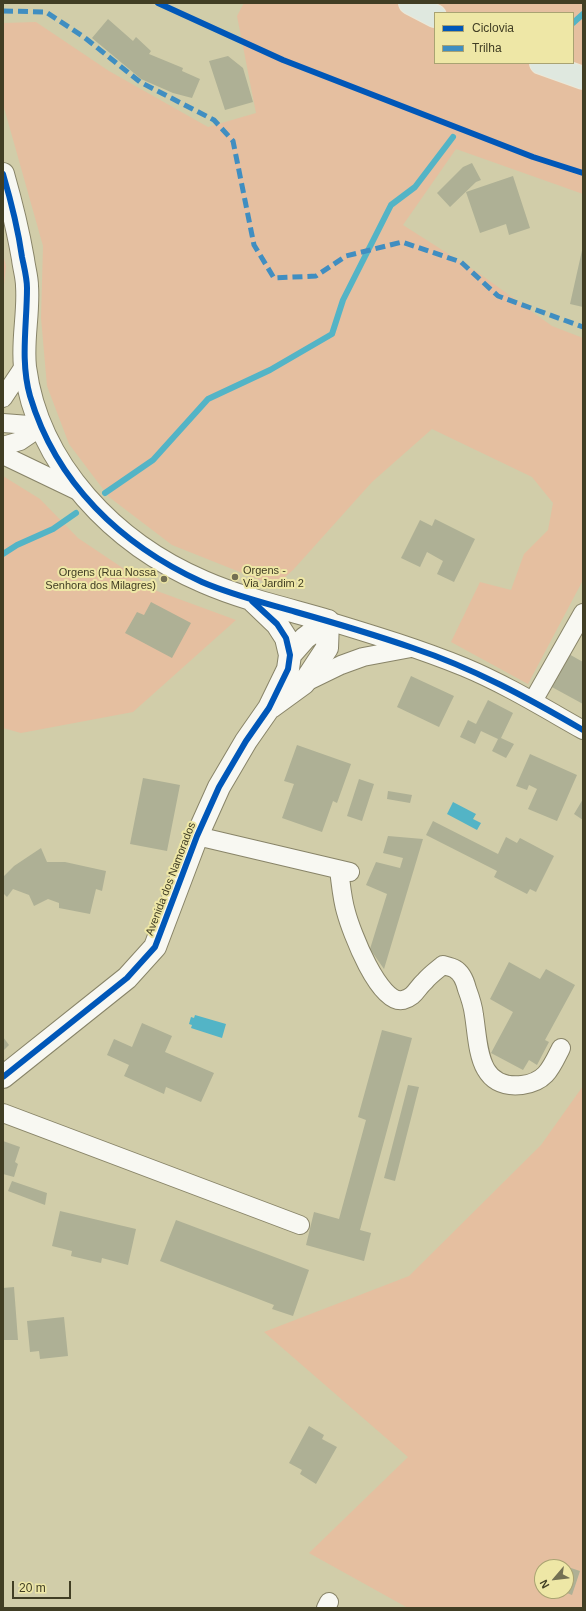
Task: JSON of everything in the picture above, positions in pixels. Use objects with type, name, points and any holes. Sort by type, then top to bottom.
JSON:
[{"type":"main road","points":[[410,3],[434,15]]},
{"type":"main road","points":[[545,64],[583,78]]},
{"type":"street","points":[[3,174],[18,234],[27,286],[25,366],[30,395],[57,460],[80,492],[118,530],[158,558],[204,582],[250,599],[328,621],[414,648],[465,667],[533,701],[583,730]]},
{"type":"street","points":[[3,398],[25,366]]},
{"type":"street","points":[[3,423],[42,426]]},
{"type":"street","points":[[3,446],[20,441],[42,426]]},
{"type":"street","points":[[3,455],[80,492]]},
{"type":"street","points":[[250,599],[277,624],[286,638],[290,655],[288,669],[269,708]]},
{"type":"street","points":[[533,701],[583,613]]},
{"type":"street","points":[[290,655],[305,638],[328,621]]},
{"type":"street","points":[[304,683],[326,648],[328,621]]},
{"type":"street","points":[[269,708],[304,683],[341,665],[363,657],[414,648]]},
{"type":"street","name":"Avenida dos Namorados","points":[[3,1077],[127,978],[155,947],[197,836],[219,787],[246,741],[269,708]]},
{"type":"street","points":[[197,836],[346,871],[346,912],[365,960],[376,981],[387,996],[401,1000],[415,996],[423,982],[443,965],[454,968],[463,976],[469,994],[474,1014],[479,1053],[485,1070],[498,1081],[510,1086],[536,1082],[548,1073],[561,1048]]},
{"type":"street","points":[[3,1113],[300,1225]]},
{"type":"shaded area","points":[[244,3],[583,3],[583,194],[456,149],[403,225],[480,274],[552,326],[583,338],[583,580],[528,684],[451,642],[480,582],[511,590],[524,554],[548,530],[553,503],[532,477],[432,429],[372,482],[293,570],[275,586],[172,545],[109,497],[69,444],[47,386],[41,318],[43,246],[3,104],[3,23],[36,22],[109,71],[208,127],[256,113],[237,16]]},
{"type":"shaded area","points":[[3,254],[6,266],[3,295]]},
{"type":"shaded area","points":[[3,476],[40,499],[78,538],[157,591],[236,620],[133,712],[21,733],[3,728]]},
{"type":"shaded area","points":[[583,1086],[583,1608],[408,1608],[309,1553],[408,1457],[264,1332],[409,1276],[541,1145]]},
{"type":"water","points":[[453,802],[476,814],[473,819],[481,823],[477,830],[447,814]]},
{"type":"water","points":[[195,1015],[226,1024],[222,1038],[191,1028],[192,1025],[189,1024],[191,1017],[194,1018]]},
{"type":"building","points":[[108,19],[133,41],[136,37],[151,51],[149,54],[183,68],[182,71],[200,79],[192,98],[173,93],[141,79],[92,38]]},
{"type":"building","points":[[228,56],[243,68],[253,102],[225,110],[209,61]]},
{"type":"building","points":[[472,163],[481,180],[476,182],[450,207],[437,193],[463,167]]},
{"type":"building","points":[[513,176],[530,228],[509,235],[506,224],[480,233],[466,192]]},
{"type":"building","points":[[583,246],[583,307],[570,304]]},
{"type":"building","points":[[435,519],[475,539],[454,582],[437,574],[443,561],[427,552],[420,567],[401,558],[420,520],[432,526]]},
{"type":"building","points":[[151,602],[191,623],[172,658],[125,633],[137,612],[144,615]]},
{"type":"building","points":[[567,653],[583,662],[583,704],[550,686]]},
{"type":"building","points":[[411,676],[454,696],[439,727],[397,707]]},
{"type":"building","points":[[488,700],[513,713],[501,738],[514,744],[506,758],[492,751],[498,739],[481,731],[475,744],[460,737],[468,720],[476,724]]},
{"type":"building","points":[[297,745],[351,764],[337,803],[333,801],[322,832],[282,818],[294,784],[284,781]]},
{"type":"building","points":[[530,754],[577,775],[557,821],[528,809],[537,789],[529,785],[527,790],[516,786]]},
{"type":"building","points":[[143,778],[180,785],[167,851],[130,844]]},
{"type":"building","points":[[359,779],[374,784],[362,821],[347,816]]},
{"type":"building","points":[[388,791],[412,795],[410,803],[387,799]]},
{"type":"building","points":[[583,799],[583,820],[574,814]]},
{"type":"building","points":[[433,821],[498,854],[506,837],[517,843],[520,838],[554,856],[536,892],[530,889],[527,894],[494,877],[497,871],[426,835]]},
{"type":"building","points":[[388,836],[423,839],[384,969],[370,949],[387,894],[366,885],[376,862],[400,868],[403,858],[383,853]]},
{"type":"building","points":[[41,848],[47,862],[65,862],[106,871],[102,891],[96,889],[90,914],[59,908],[59,903],[48,899],[34,906],[29,895],[13,889],[7,897],[3,893],[3,877],[14,866]]},
{"type":"building","points":[[509,962],[540,979],[546,969],[575,985],[545,1040],[549,1042],[537,1065],[529,1060],[523,1070],[491,1053],[513,1012],[490,999]]},
{"type":"building","points":[[142,1023],[172,1036],[165,1052],[214,1073],[201,1102],[166,1087],[164,1094],[124,1076],[129,1065],[107,1055],[114,1039],[132,1047]]},
{"type":"building","points":[[382,1030],[412,1038],[360,1230],[371,1233],[364,1261],[306,1245],[314,1212],[339,1219],[366,1120],[358,1117]]},
{"type":"building","points":[[3,1037],[9,1045],[3,1051]]},
{"type":"building","points":[[408,1085],[419,1087],[395,1181],[384,1178]]},
{"type":"building","points":[[3,1141],[20,1147],[15,1162],[18,1164],[14,1177],[3,1174]]},
{"type":"building","points":[[12,1181],[47,1193],[45,1205],[8,1191]]},
{"type":"building","points":[[60,1211],[136,1229],[128,1265],[102,1258],[101,1263],[71,1256],[72,1251],[52,1246]]},
{"type":"building","points":[[176,1220],[309,1270],[293,1316],[272,1309],[274,1305],[160,1261]]},
{"type":"building","points":[[14,1287],[18,1340],[3,1340],[3,1288]]},
{"type":"building","points":[[64,1317],[68,1356],[40,1359],[39,1351],[30,1352],[27,1321]]},
{"type":"building","points":[[309,1426],[324,1435],[322,1439],[337,1447],[316,1484],[300,1474],[302,1470],[289,1463]]},
{"type":"building","points":[[574,1569],[580,1571],[574,1589]]},
{"type":"waterway","points":[[574,22],[583,14]]},
{"type":"waterway","points":[[105,493],[153,460],[208,399],[270,370],[332,334],[343,300],[391,205],[415,187],[453,137]]},
{"type":"waterway","points":[[3,554],[17,545],[53,529],[76,513]]},
{"type":"marked path","points":[[3,11],[46,12],[84,37],[140,82],[214,120],[233,141],[254,245],[274,278],[316,276],[346,256],[402,242],[461,262],[498,296],[583,327]]},
{"type":"cycle path","points":[[158,3],[283,60],[533,157],[583,173]]},
{"type":"cycle path","points":[[3,174],[16,226],[27,288],[25,369],[30,396],[56,457],[74,483],[95,508],[119,530],[145,550],[172,567],[202,582],[237,595],[355,629],[435,656],[500,684],[583,730]]},
{"type":"cycle path","points":[[3,1077],[127,978],[155,947],[197,836],[219,787],[246,741],[269,708],[288,669],[290,655],[286,638],[277,624],[252,601]]},
{"type":"place","name":"Orgens - Via Jardim 2","points":[[235,577]]},
{"type":"place","name":"Orgens (Rua Nossa Senhora dos Milagres)","points":[[164,579]]}]
